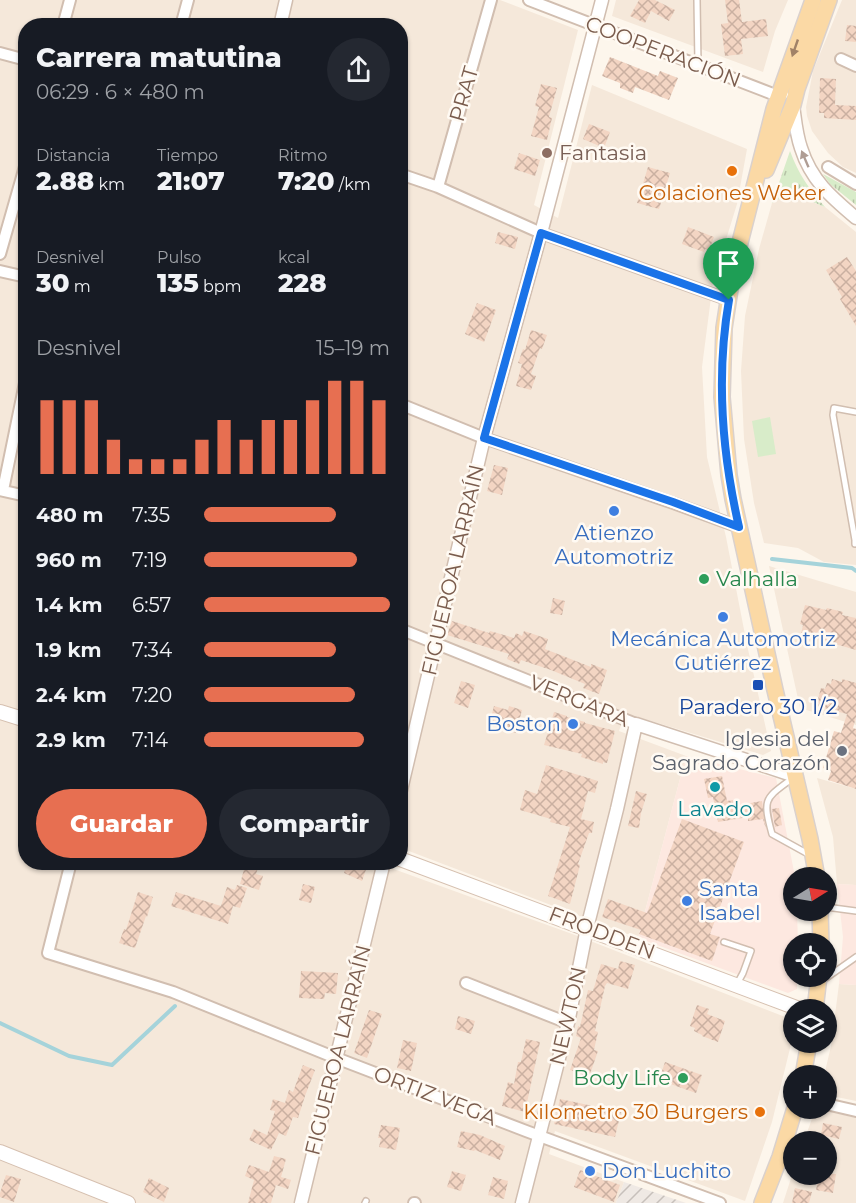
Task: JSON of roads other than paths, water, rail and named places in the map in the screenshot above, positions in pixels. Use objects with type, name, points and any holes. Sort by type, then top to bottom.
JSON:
[{"type":"main road","points":[[813,0],[778,96],[733,270],[724,328],[722,398],[729,475],[739,527],[815,867]]},
{"type":"main road","points":[[746,217],[793,105],[829,0]]},
{"type":"main road","points":[[0,712],[18,718]]},
{"type":"main road","name":"FRODDEN","points":[[408,861],[783,1002]]},
{"type":"main road","points":[[762,1203],[792,1119]]},
{"type":"main road","points":[[0,1152],[128,1203]]},
{"type":"street","points":[[65,18],[70,0]]},
{"type":"street","points":[[183,18],[188,0]]},
{"type":"street","points":[[281,18],[286,0]]},
{"type":"street","name":"PRAT","points":[[438,187],[491,0]]},
{"type":"street","name":"COOPERACIÓN","points":[[529,0],[778,96]]},
{"type":"street","name":"FIGUEROA LARRAÍN","points":[[408,761],[484,438],[602,0]]},
{"type":"street","points":[[0,53],[18,58]]},
{"type":"street","points":[[841,59],[856,66]]},
{"type":"street","points":[[778,96],[797,89]]},
{"type":"street","points":[[793,105],[799,141],[807,165],[820,185],[856,218]]},
{"type":"street","points":[[828,167],[856,184]]},
{"type":"street","points":[[408,177],[438,187],[541,233],[729,300]]},
{"type":"street","points":[[0,254],[18,191]]},
{"type":"street","points":[[0,271],[18,275]]},
{"type":"street","points":[[408,407],[484,438],[673,502],[739,527]]},
{"type":"street","points":[[18,415],[2,490],[18,494]]},
{"type":"street","name":"VERGARA","points":[[408,632],[636,724],[795,776]]},
{"type":"street","name":"NEWTON","points":[[522,1203],[568,1023],[587,928],[636,724]]},
{"type":"street","name":"ORTIZ VEGA","points":[[68,870],[48,953],[173,992],[538,1136],[720,1203]]},
{"type":"street","name":"FIGUEROA LARRAÍN","points":[[301,1203],[382,870]]},
{"type":"street","points":[[466,983],[568,1023]]},
{"type":"street","points":[[837,1107],[856,1111]]},
{"type":"lane","points":[[697,0],[698,64]]},
{"type":"lane","points":[[855,543],[833,415],[834,408],[856,412]]},
{"type":"lane","points":[[795,776],[769,796],[767,815],[772,834],[813,857]]},
{"type":"lane","points":[[837,908],[856,911]]},
{"type":"lane","points":[[724,942],[751,951],[737,984]]},
{"type":"lane","points":[[837,969],[856,957]]},
{"type":"waterway","points":[[772,559],[852,568],[856,571]]},
{"type":"waterway","points":[[0,1023],[69,1056],[112,1065],[175,1006]]},
{"type":"place","name":"Fantasia","points":[[547,153]]},
{"type":"place","name":"Colaciones Weker","points":[[732,171]]},
{"type":"place","name":"Atienzo Automotriz","points":[[614,511]]},
{"type":"place","name":"Valhalla","points":[[704,579]]},
{"type":"place","name":"Mecánica Automotriz Gutiérrez","points":[[723,617]]},
{"type":"place","name":"Paradero 30 1/2","points":[[758,685]]},
{"type":"place","name":"Boston","points":[[573,724]]},
{"type":"place","name":"Iglesia del Sagrado Corazón","points":[[842,751]]},
{"type":"place","name":"Lavado","points":[[715,787]]},
{"type":"place","name":"Santa Isabel","points":[[687,901]]},
{"type":"place","name":"Body Life","points":[[683,1078]]},
{"type":"place","name":"Kilometro 30 Burgers","points":[[760,1112]]},
{"type":"place","name":"Don Luchito","points":[[590,1171]]}]
